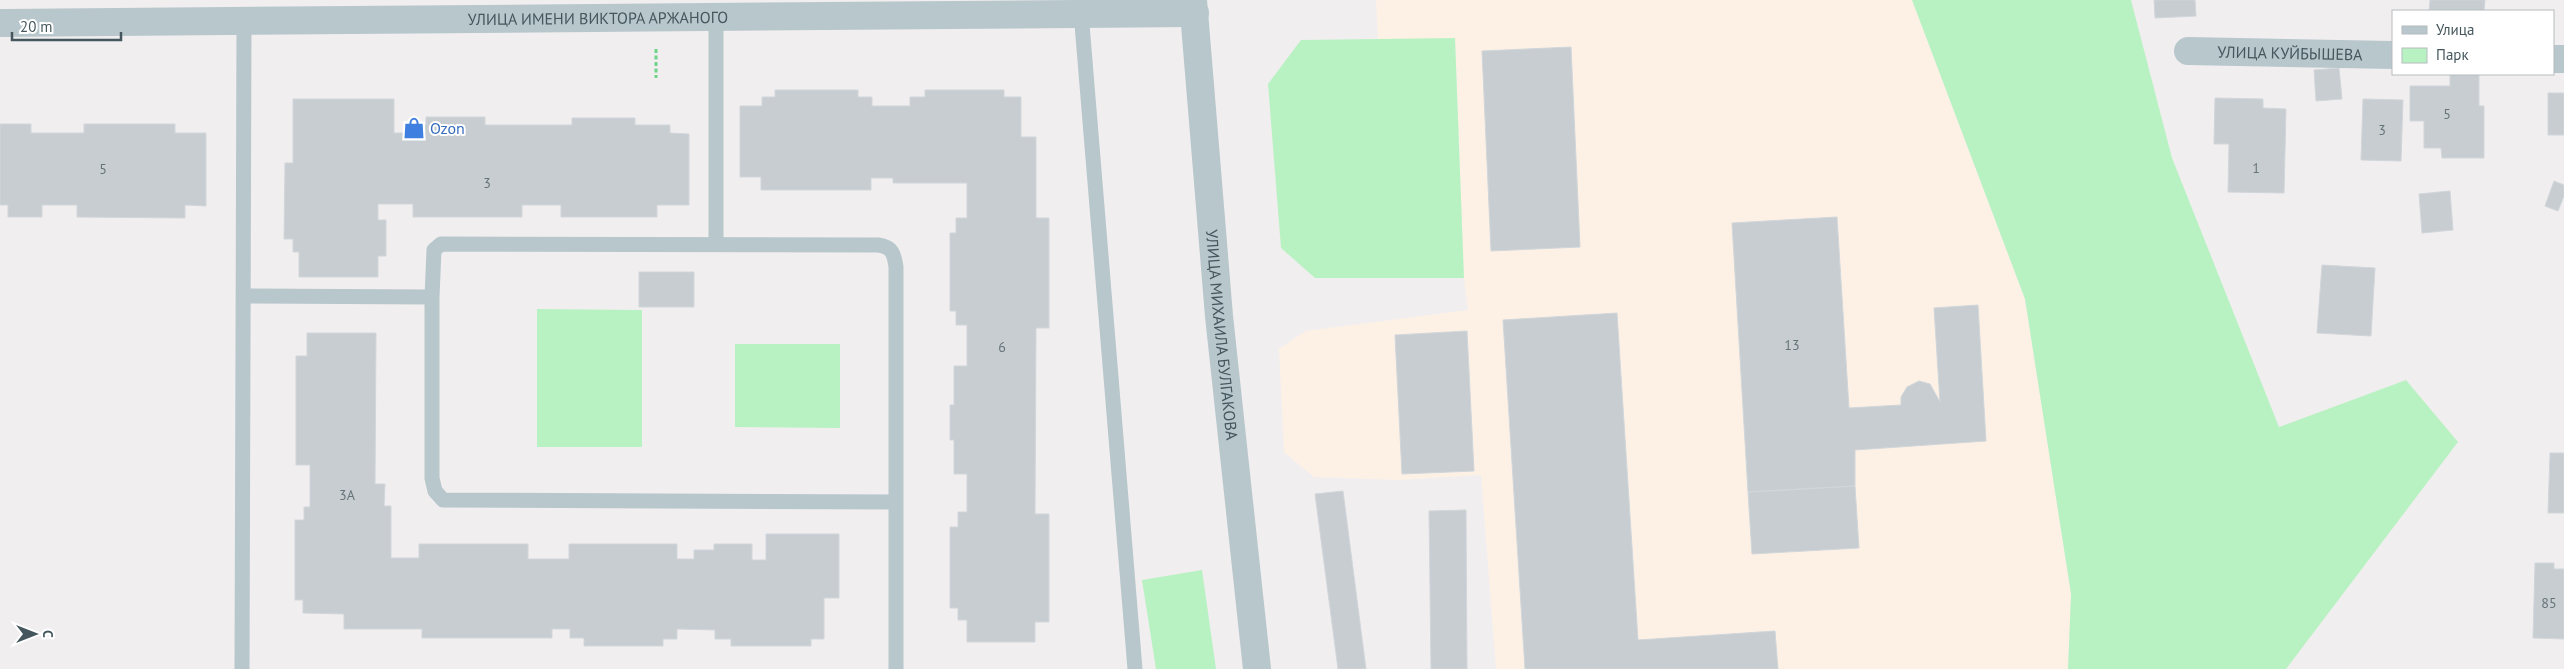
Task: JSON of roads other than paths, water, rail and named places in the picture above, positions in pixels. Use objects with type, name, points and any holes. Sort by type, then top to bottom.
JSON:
[{"type":"street","name":"УЛИЦА ИМЕНИ ВИКТОРА АРЖАНОГО","points":[[0,23],[716,17],[1081,7],[1194,7]]},
{"type":"street","name":"УЛИЦА МИХАИЛА БУЛГАКОВА","points":[[1194,7],[1223,364],[1257,669]]},
{"type":"street","name":"УЛИЦА КУЙБЫШЕВА","points":[[2188,50],[2392,55]]},
{"type":"lane","points":[[1081,7],[1135,669]]},
{"type":"lane","points":[[716,17],[716,244]]},
{"type":"lane","points":[[242,669],[244,20]]},
{"type":"lane","points":[[896,502],[443,500],[435,491],[432,478],[432,297],[434,250],[441,244],[878,245],[888,247],[894,254],[896,267],[896,502],[896,669]]},
{"type":"lane","points":[[243,296],[432,297]]},
{"type":"place","name":"Ozon","points":[[414,128]]}]
